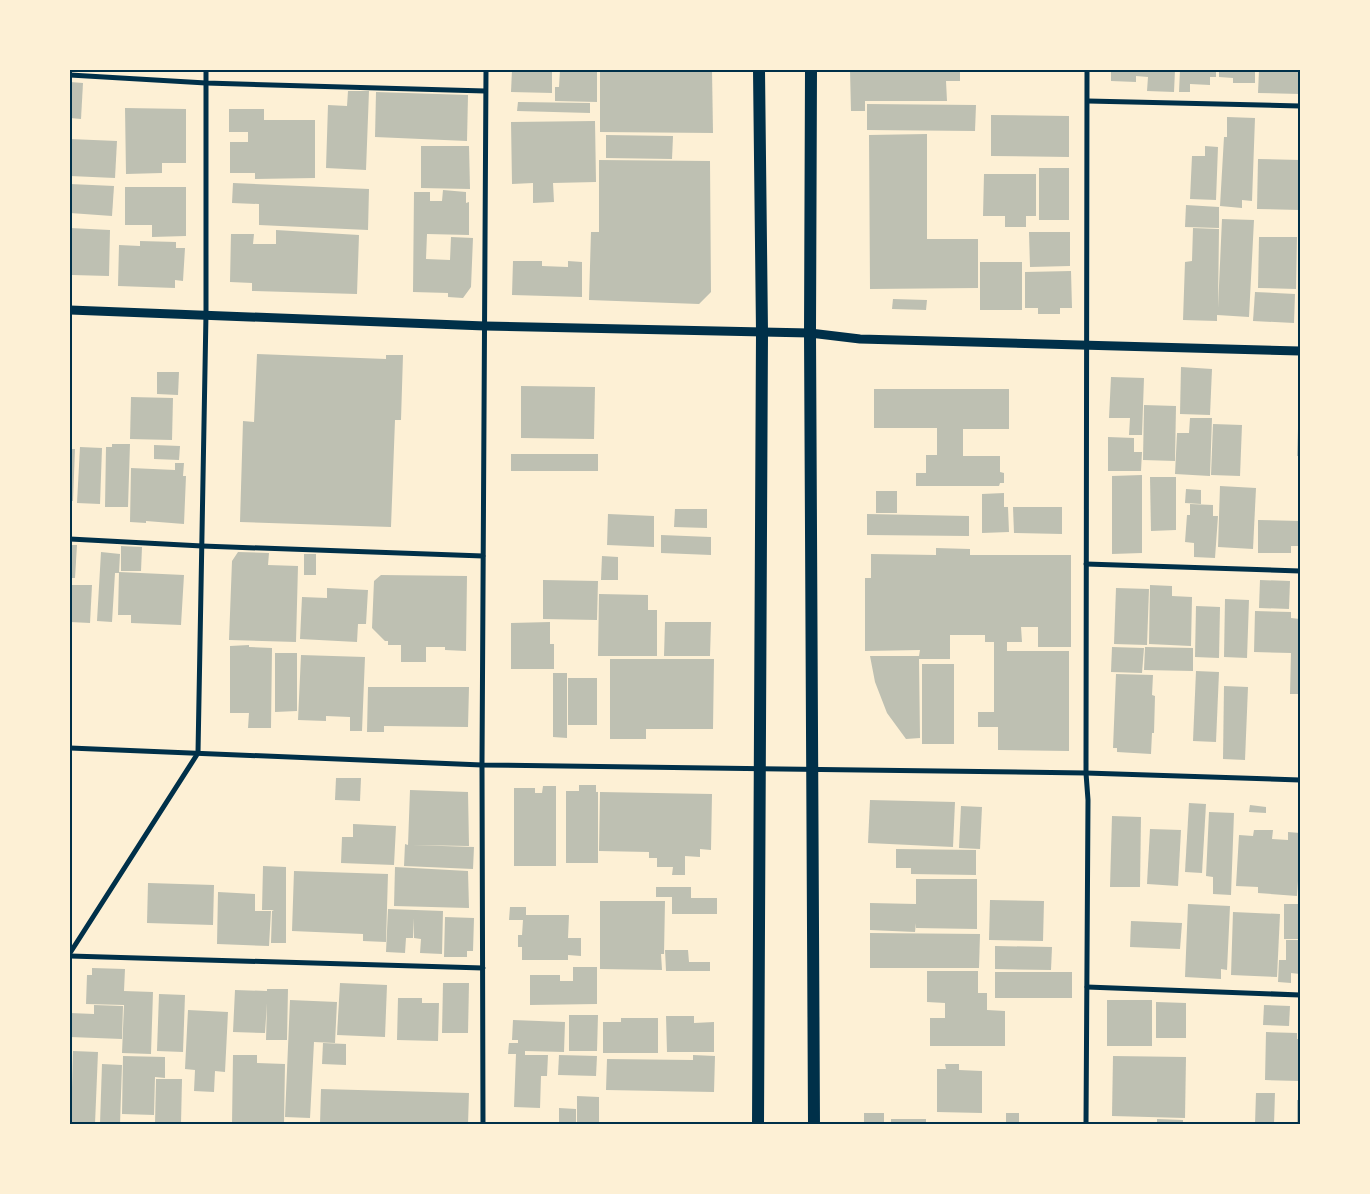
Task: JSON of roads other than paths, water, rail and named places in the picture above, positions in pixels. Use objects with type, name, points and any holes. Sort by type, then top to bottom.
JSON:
[{"type":"main road","points":[[758,1124],[762,332],[759,70]]},
{"type":"main road","points":[[811,70],[810,333],[814,1124]]},
{"type":"street","points":[[70,955],[198,753],[206,314],[206,70]]},
{"type":"street","points":[[484,1124],[482,765],[486,70]]},
{"type":"street","points":[[1086,1124],[1088,800],[1086,773],[1087,70]]},
{"type":"street","points":[[70,75],[206,83],[485,91]]},
{"type":"street","points":[[1088,101],[1300,106]]},
{"type":"street","points":[[70,310],[485,326],[810,333],[860,339],[1300,351]]},
{"type":"street","points":[[70,539],[202,546],[483,556]]},
{"type":"street","points":[[1086,564],[1300,571]]},
{"type":"street","points":[[70,748],[482,765],[1086,773],[1300,780]]},
{"type":"street","points":[[70,955],[483,968]]},
{"type":"street","points":[[1087,987],[1300,995]]}]
